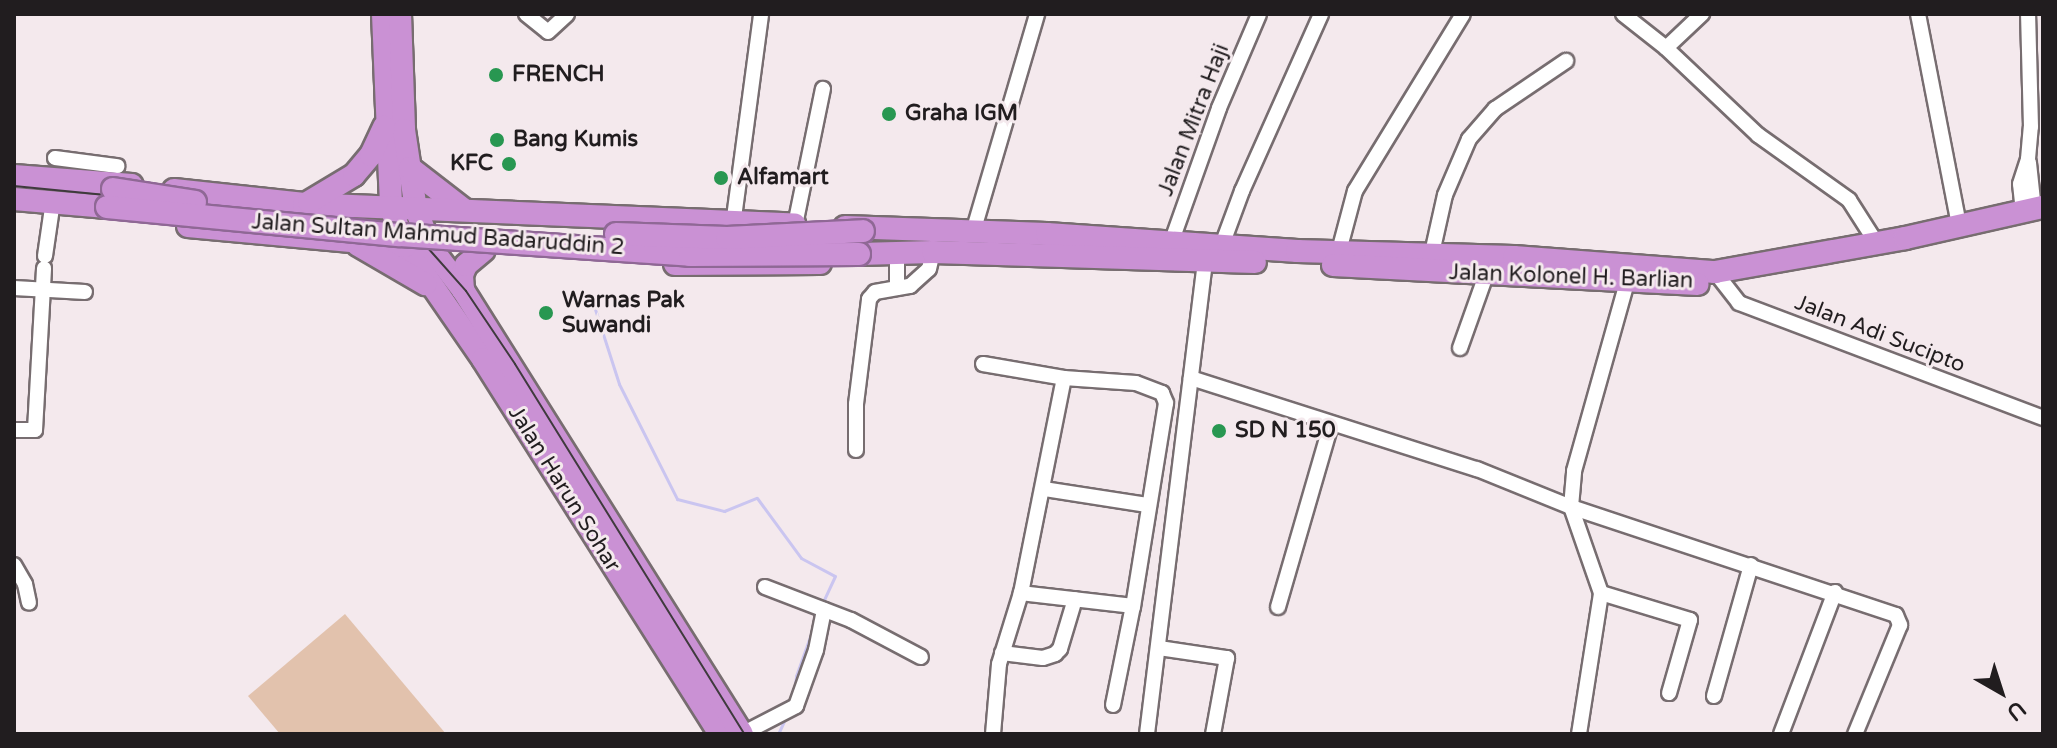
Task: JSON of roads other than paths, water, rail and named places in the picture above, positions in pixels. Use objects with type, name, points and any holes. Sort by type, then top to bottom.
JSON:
[{"type":"highway","name":"Jalan Harun Sohar","points":[[383,14],[385,124],[391,208],[437,291],[695,677],[742,734]]},
{"type":"highway","points":[[400,14],[404,130],[416,209],[431,248]]},
{"type":"highway","points":[[304,204],[354,175],[376,146],[385,124]]},
{"type":"highway","points":[[410,168],[466,211]]},
{"type":"highway","points":[[14,176],[102,189],[136,185],[304,204],[865,230]]},
{"type":"highway","points":[[102,189],[114,216],[132,220],[353,242],[409,240],[431,248],[724,267],[838,262],[861,255]]},
{"type":"highway","name":"Jalan Sultan Mahmud Badaruddin 2","points":[[102,189],[400,235],[690,255],[861,255]]},
{"type":"highway","name":"Jalan Sultan Mahmud Badaruddin 2","points":[[14,199],[53,201],[102,189],[185,201],[461,226],[712,238],[865,230]]},
{"type":"highway","points":[[353,242],[365,228],[357,206]]},
{"type":"highway","points":[[409,240],[416,209]]},
{"type":"highway","name":"Jalan Kolonel H. Barlian","points":[[865,230],[1432,253],[1580,270],[1630,272],[1687,286],[1701,283],[1715,272],[1877,244],[2033,210]]},
{"type":"highway","points":[[492,251],[493,234],[500,214]]},
{"type":"highway","points":[[353,242],[437,291]]},
{"type":"highway","name":"Jalan Harun Sohar","points":[[431,248],[463,290],[695,677],[720,734]]},
{"type":"highway","points":[[463,290],[462,275],[466,265],[492,251]]},
{"type":"highway","name":"Jalan Kolonel H. Barlian","points":[[861,255],[933,252],[1205,260],[1486,275],[1580,270]]},
{"type":"street","points":[[526,14],[548,32],[567,14]]},
{"type":"street","points":[[973,232],[1037,14]]},
{"type":"street","name":"Jalan Mitra Haji","points":[[1171,243],[1219,108],[1259,14]]},
{"type":"street","points":[[1222,245],[1242,191],[1321,14]]},
{"type":"street","points":[[1339,251],[1355,191],[1463,14]]},
{"type":"street","points":[[1623,14],[1666,48],[1758,135],[1849,200],[1877,244]]},
{"type":"street","points":[[1666,48],[1702,14]]},
{"type":"street","points":[[1918,14],[1959,225]]},
{"type":"street","points":[[2028,14],[2031,127],[2028,159],[2020,184],[2033,210]]},
{"type":"street","points":[[733,225],[759,15]]},
{"type":"street","points":[[1432,253],[1445,195],[1469,139],[1495,109],[1566,61]]},
{"type":"street","points":[[795,225],[823,89]]},
{"type":"street","points":[[55,158],[102,189],[117,166]]},
{"type":"street","points":[[14,430],[35,430],[45,262],[53,201]]},
{"type":"street","points":[[856,450],[856,404],[869,299],[875,292],[908,287],[925,273],[933,252]]},
{"type":"street","points":[[897,254],[897,288]]},
{"type":"street","points":[[1147,734],[1205,260]]},
{"type":"street","points":[[1579,734],[1601,593],[1571,507],[1574,471],[1630,272]]},
{"type":"street","name":"Jalan Adi Sucipto","points":[[1715,272],[1739,303],[2043,418]]},
{"type":"street","points":[[1460,348],[1486,275]]},
{"type":"street","points":[[14,288],[85,292]]},
{"type":"street","points":[[983,364],[1064,378],[1136,383],[1162,393],[1166,403],[1133,606],[1113,705]]},
{"type":"street","points":[[993,734],[1002,653],[1021,593],[1064,378]]},
{"type":"street","points":[[1191,378],[1477,469],[1571,507],[1835,592],[1896,615],[1900,620],[1855,734]]},
{"type":"street","points":[[1278,607],[1331,425]]},
{"type":"street","points":[[1044,489],[1147,505]]},
{"type":"street","points":[[14,565],[25,584],[29,603]]},
{"type":"street","points":[[1714,696],[1751,565]]},
{"type":"street","points":[[765,587],[822,609],[921,657]]},
{"type":"street","points":[[1781,734],[1835,592]]},
{"type":"street","points":[[1021,593],[1133,606]]},
{"type":"street","points":[[1601,593],[1690,620],[1669,693]]},
{"type":"street","points":[[1002,653],[1043,658],[1055,654],[1060,649],[1075,599]]},
{"type":"street","points":[[742,734],[791,710],[816,650],[822,609]]},
{"type":"street","points":[[1159,648],[1227,658],[1213,734]]},
{"type":"waterway","points":[[594,306],[619,384],[677,499],[724,511],[757,498],[801,558],[835,576],[823,602]]},
{"type":"waterway","points":[[794,693],[796,676],[813,628]]},
{"type":"waterway","points":[[778,734],[785,719]]},
{"type":"tram line","points":[[14,186],[360,220],[396,230],[427,247],[466,291],[515,364],[744,734]]},
{"type":"place","name":"FRENCH","points":[[496,75]]},
{"type":"place","name":"Graha IGM","points":[[889,114]]},
{"type":"place","name":"Bang Kumis","points":[[497,140]]},
{"type":"place","name":"KFC","points":[[509,164]]},
{"type":"place","name":"Alfamart","points":[[721,178]]},
{"type":"place","name":"Warnas Pak Suwandi","points":[[546,313]]},
{"type":"place","name":"SD N 150","points":[[1219,431]]}]
